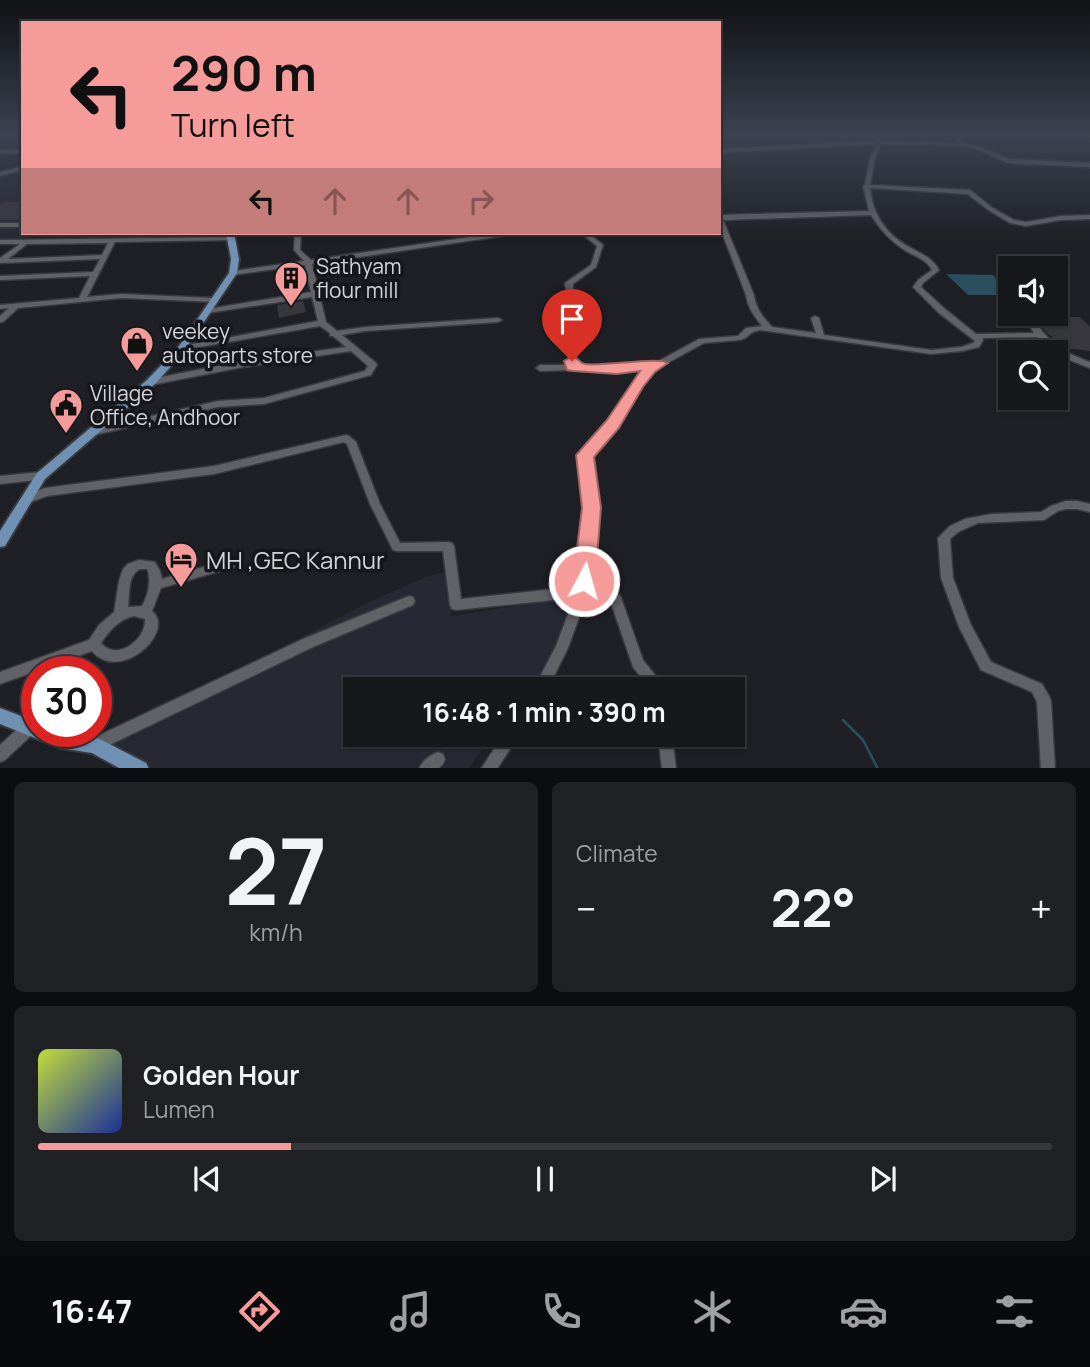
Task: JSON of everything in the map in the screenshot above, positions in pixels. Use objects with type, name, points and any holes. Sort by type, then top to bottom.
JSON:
[{"type":"main road","points":[[0,542],[41,476],[151,382],[182,348],[233,273],[235,259],[231,236]]},
{"type":"main road","points":[[0,716],[21,724]]},
{"type":"main road","points":[[98,747],[140,768]]},
{"type":"street","points":[[547,677],[559,657],[583,592],[592,508],[584,455],[613,424],[636,385],[650,369],[702,341],[740,338],[750,330],[769,329],[931,352],[976,345],[979,340],[976,336],[942,312],[917,287],[921,280],[933,275],[936,270],[933,265],[904,247],[880,223],[866,186],[869,170]]},
{"type":"street","points":[[866,186],[970,192],[1012,222],[1026,224],[1061,218],[1090,218]]},
{"type":"street","points":[[721,218],[874,213]]},
{"type":"street","points":[[721,221],[750,295],[751,306],[756,316],[769,329]]},
{"type":"street","points":[[0,225],[21,225]]},
{"type":"street","points":[[94,432],[218,404],[264,401],[287,393],[363,376],[372,371],[373,365],[332,334],[322,323],[308,261],[298,250],[299,235]]},
{"type":"street","points":[[233,273],[498,235]]},
{"type":"street","points":[[573,366],[572,320],[576,300],[569,290],[569,283],[594,266],[600,245],[587,235]]},
{"type":"street","points":[[0,243],[231,236]]},
{"type":"street","points":[[82,299],[113,240]]},
{"type":"street","points":[[0,261],[24,244]]},
{"type":"street","points":[[0,261],[102,257]]},
{"type":"street","points":[[0,278],[94,274]]},
{"type":"street","points":[[208,311],[315,294]]},
{"type":"street","points":[[0,307],[147,296],[214,300]]},
{"type":"street","points":[[0,320],[15,307]]},
{"type":"street","points":[[815,318],[821,337]]},
{"type":"street","points":[[332,334],[365,329],[498,320]]},
{"type":"street","points":[[182,348],[322,323]]},
{"type":"street","points":[[1034,326],[1039,335],[1062,354],[1090,365]]},
{"type":"street","points":[[976,336],[1039,335]]},
{"type":"street","points":[[151,382],[238,365],[352,348]]},
{"type":"street","points":[[540,368],[573,366],[617,370],[660,363]]},
{"type":"street","points":[[28,499],[45,492],[214,470],[346,438],[351,442],[397,547],[448,546],[456,605],[583,592],[616,599],[638,663],[649,677]]},
{"type":"street","points":[[0,480],[41,476]]},
{"type":"street","points":[[1048,768],[1044,701],[1037,688],[986,666],[965,627],[947,578],[944,538],[951,530],[981,518],[1044,516],[1054,507],[1061,505],[1090,508]]},
{"type":"street","points":[[156,585],[230,564]]},
{"type":"street","points":[[119,615],[123,608],[122,589],[128,571],[137,565],[151,565],[156,573],[156,585],[145,612]]},
{"type":"street","points":[[112,736],[308,642],[409,601]]},
{"type":"street","points":[[0,678],[94,644],[103,628],[119,615],[145,612],[151,616],[153,629],[141,645],[131,652],[122,655],[104,654],[97,650],[94,644]]},
{"type":"street","points":[[0,755],[21,740]]},
{"type":"street","points":[[488,768],[503,747]]},
{"type":"street","points":[[666,747],[669,768]]},
{"type":"shaded area","points":[[21,170],[21,235],[38,235],[22,242],[0,241],[0,175]]},
{"type":"shaded area","points":[[446,571],[451,616],[573,597],[567,628],[551,661],[540,677],[343,677],[343,747],[485,747],[469,768],[150,768],[116,750],[112,742],[112,730],[153,707],[238,670],[369,602]]},
{"type":"water","points":[[946,274],[993,275],[998,281],[998,295],[968,295]]},
{"type":"building","points":[[4,202],[21,202],[21,220],[0,220],[0,205]]},
{"type":"building","name":"Sathyam flour mill","points":[[303,301],[306,312],[279,318],[277,305]]},
{"type":"building","points":[[1068,317],[1080,317],[1090,327],[1090,351],[1068,348],[1068,340],[1056,340],[1042,326],[1068,326]]},
{"type":"waterway","points":[[843,720],[863,740],[877,768]]},
{"type":"place","name":"Sathyam flour mill","points":[[291,308]]},
{"type":"place","name":"veekey autoparts store","points":[[137,373]]},
{"type":"place","name":"Village Office, Andhoor","points":[[66,435]]},
{"type":"place","name":"MH ,GEC Kannur","points":[[181,589]]},
{"type":"route","points":[[572,361],[573,366],[584,369],[617,370],[660,363],[650,369],[636,385],[613,424],[584,455],[592,508],[584,581]]}]
